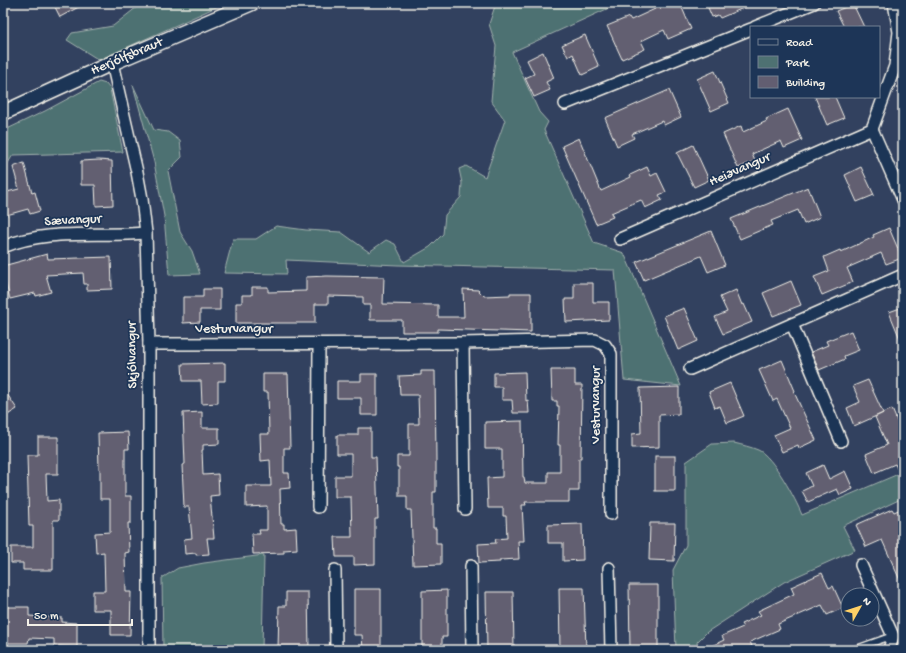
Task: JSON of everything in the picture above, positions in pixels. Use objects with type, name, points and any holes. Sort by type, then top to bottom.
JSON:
[{"type":"street","name":"Herjólfsbraut","points":[[3,113],[112,63],[252,3]]},
{"type":"street","points":[[757,26],[814,3]]},
{"type":"street","points":[[894,3],[899,32],[895,66],[872,129],[903,200]]},
{"type":"street","points":[[565,104],[750,28]]},
{"type":"street","name":"Skjólvangur","points":[[112,63],[137,172],[146,233],[149,344],[150,650]]},
{"type":"street","name":"Heiðvangur","points":[[620,239],[872,129]]},
{"type":"street","name":"Sævangur","points":[[3,247],[13,243],[68,234],[126,235],[146,233]]},
{"type":"street","points":[[690,369],[903,275]]},
{"type":"street","points":[[792,324],[841,441]]},
{"type":"street","name":"Vesturvangur","points":[[149,344],[463,343],[594,340],[605,346],[611,354],[611,514]]},
{"type":"street","points":[[463,343],[465,509]]},
{"type":"street","points":[[318,507],[319,344]]},
{"type":"street","points":[[861,565],[893,636],[889,650]]},
{"type":"street","points":[[471,566],[472,650]]},
{"type":"street","points":[[609,568],[611,650]]},
{"type":"street","points":[[335,570],[336,650]]},
{"type":"lane","points":[[842,650],[855,649],[893,636]]},
{"type":"green space","points":[[142,3],[146,3],[151,8],[159,3],[225,3],[99,60],[67,40],[72,33],[113,26]]},
{"type":"green space","points":[[496,3],[620,3],[512,52],[539,112],[548,122],[544,130],[594,243],[624,253],[681,386],[624,380],[615,270],[398,265],[286,260],[287,274],[224,273],[233,239],[256,239],[276,226],[306,230],[341,232],[369,252],[386,240],[395,244],[404,262],[430,247],[443,234],[445,215],[461,197],[462,183],[459,169],[466,166],[485,177],[505,120],[491,101],[496,46],[489,24]]},
{"type":"green space","points":[[99,82],[106,84],[110,89],[123,152],[13,155],[3,171],[3,131],[45,111]]},
{"type":"green space","points":[[133,85],[154,130],[168,132],[180,141],[182,157],[168,171],[180,232],[192,251],[200,274],[169,275],[164,216],[154,162]]},
{"type":"green space","points":[[734,443],[758,450],[764,454],[777,469],[795,499],[802,515],[903,472],[903,498],[843,526],[855,550],[784,582],[707,632],[697,642],[698,650],[676,650],[673,570],[686,545],[686,462],[712,444]]},
{"type":"green space","points":[[264,555],[262,650],[163,650],[162,578],[178,568]]},
{"type":"building","points":[[53,3],[86,3],[60,17]]},
{"type":"building","points":[[653,3],[680,3],[691,29],[668,39],[664,30],[641,41],[645,49],[622,59],[607,26],[629,17],[631,20],[655,9]]},
{"type":"building","points":[[706,3],[755,3],[720,18],[718,15],[712,17]]},
{"type":"building","points":[[853,4],[864,26],[844,26],[836,11]]},
{"type":"building","points":[[585,35],[599,67],[582,75],[573,54],[568,57],[562,45]]},
{"type":"building","points":[[543,52],[554,78],[546,82],[550,90],[534,97],[525,78],[534,74],[527,60]]},
{"type":"building","points":[[715,71],[729,103],[711,111],[697,79]]},
{"type":"building","points":[[669,90],[681,117],[664,125],[662,121],[632,134],[634,138],[617,146],[605,118]]},
{"type":"building","points":[[815,98],[835,98],[844,118],[827,125]]},
{"type":"building","points":[[788,109],[802,140],[784,148],[781,141],[752,154],[755,161],[738,168],[723,134],[741,126],[743,132]]},
{"type":"building","points":[[579,138],[601,191],[631,177],[630,175],[647,167],[651,176],[657,173],[666,192],[659,195],[662,200],[645,208],[641,200],[611,213],[613,217],[596,224],[562,146]]},
{"type":"building","points":[[693,145],[709,180],[694,187],[677,153]]},
{"type":"building","points":[[81,161],[112,161],[113,205],[96,206],[95,185],[81,185]]},
{"type":"building","points":[[24,163],[32,193],[35,192],[40,211],[30,214],[28,209],[3,216],[3,193],[19,189],[13,167]]},
{"type":"building","points":[[861,167],[874,195],[857,202],[845,175]]},
{"type":"building","points":[[808,187],[820,217],[804,224],[798,210],[771,221],[773,225],[740,239],[731,219]]},
{"type":"building","points":[[889,228],[902,258],[886,264],[881,253],[847,268],[853,282],[822,295],[814,277],[829,271],[824,257],[840,250],[841,252],[874,237],[873,235]]},
{"type":"building","points":[[711,231],[725,265],[708,272],[701,256],[644,280],[636,262]]},
{"type":"building","points":[[47,254],[48,259],[111,257],[112,289],[87,290],[87,284],[84,284],[83,273],[46,275],[51,292],[36,296],[35,293],[10,299],[3,273],[3,266]]},
{"type":"building","points":[[306,277],[384,277],[383,304],[438,305],[438,317],[464,317],[463,289],[478,290],[484,296],[510,295],[510,293],[531,293],[531,332],[438,329],[438,332],[402,332],[402,320],[370,320],[370,305],[363,305],[363,297],[328,296],[328,304],[315,304],[315,323],[236,323],[236,303],[242,303],[242,295],[252,295],[252,287],[268,287],[268,292],[306,291]]},
{"type":"building","points":[[791,281],[801,305],[773,316],[763,293]]},
{"type":"building","points":[[574,283],[593,283],[593,302],[609,302],[609,320],[566,322],[565,299],[574,299]]},
{"type":"building","points":[[203,289],[220,289],[220,310],[200,310],[200,322],[183,323],[183,297],[203,297]]},
{"type":"building","points":[[736,290],[742,305],[744,304],[752,322],[723,334],[715,317],[727,312],[720,297]]},
{"type":"building","points":[[903,307],[903,346],[889,312]]},
{"type":"building","points":[[684,308],[698,341],[678,350],[664,316]]},
{"type":"building","points":[[851,331],[859,350],[844,356],[845,359],[819,370],[811,352],[828,345],[826,341]]},
{"type":"building","points":[[782,360],[795,391],[794,392],[816,440],[799,448],[798,445],[782,452],[774,435],[790,428],[777,399],[773,401],[759,370]]},
{"type":"building","points":[[225,363],[225,381],[218,381],[218,403],[202,404],[201,381],[183,381],[182,364]]},
{"type":"building","points":[[551,370],[575,370],[575,385],[582,385],[579,491],[569,491],[569,502],[525,502],[526,505],[522,505],[524,541],[518,541],[519,559],[479,563],[478,544],[496,543],[495,539],[507,538],[506,516],[503,516],[503,508],[488,508],[487,478],[502,477],[502,449],[485,449],[485,422],[522,421],[523,477],[525,483],[548,483],[548,472],[560,472],[560,445],[558,445],[559,406],[557,406],[557,401],[552,401]]},
{"type":"building","points":[[421,371],[435,371],[436,492],[433,492],[433,528],[436,528],[436,543],[441,543],[441,564],[413,565],[411,510],[407,510],[407,496],[399,496],[399,467],[397,467],[397,456],[409,456],[409,424],[419,424],[418,395],[400,395],[399,376],[421,375]]},
{"type":"building","points":[[525,372],[526,401],[528,400],[529,413],[513,413],[512,400],[502,400],[502,387],[494,387],[494,373]]},
{"type":"building","points":[[263,374],[288,374],[290,448],[284,448],[284,473],[289,473],[290,488],[280,489],[281,524],[284,524],[284,529],[296,528],[297,549],[284,550],[284,553],[253,554],[252,534],[260,534],[259,530],[267,530],[267,506],[246,507],[246,486],[271,486],[270,460],[261,461],[260,434],[269,434],[268,392],[263,392]]},
{"type":"building","points":[[361,374],[377,374],[377,415],[361,415],[361,398],[337,398],[337,381],[361,381]]},
{"type":"building","points":[[868,380],[883,413],[854,426],[847,408],[860,402],[853,386]]},
{"type":"building","points":[[730,383],[744,416],[727,423],[720,406],[715,408],[709,392]]},
{"type":"building","points":[[679,387],[679,414],[659,415],[659,447],[632,448],[632,434],[641,433],[640,388]]},
{"type":"building","points":[[3,388],[17,409],[3,418]]},
{"type":"building","points":[[892,409],[903,435],[903,481],[895,464],[874,473],[866,454],[887,445],[875,417]]},
{"type":"building","points":[[202,412],[202,428],[219,428],[219,444],[203,445],[202,450],[203,475],[218,474],[219,495],[210,496],[214,538],[207,538],[209,554],[196,555],[196,553],[185,554],[184,539],[192,538],[189,507],[184,507],[182,465],[185,464],[183,413]]},
{"type":"building","points":[[358,428],[371,428],[371,457],[376,457],[378,519],[375,519],[375,564],[354,565],[354,557],[336,557],[335,537],[352,537],[351,497],[335,497],[335,476],[351,476],[351,454],[337,454],[337,435],[358,435]]},
{"type":"building","points":[[128,432],[129,449],[125,449],[125,496],[131,496],[131,523],[128,523],[129,552],[125,553],[126,592],[131,592],[130,635],[111,635],[111,610],[93,610],[93,591],[105,591],[104,552],[96,553],[95,533],[110,532],[110,499],[100,499],[98,433]]},
{"type":"building","points":[[38,437],[58,437],[58,474],[46,474],[47,501],[59,500],[59,520],[53,520],[53,570],[23,570],[23,563],[11,563],[11,547],[33,547],[33,526],[29,526],[27,455],[38,455]]},
{"type":"building","points":[[655,456],[675,456],[675,491],[655,491]]},
{"type":"building","points":[[823,465],[829,479],[845,471],[853,489],[840,495],[837,489],[808,502],[802,491],[812,486],[806,473]]},
{"type":"building","points":[[903,508],[903,587],[882,540],[866,547],[856,525],[892,509],[894,512]]},
{"type":"building","points":[[650,523],[675,523],[674,561],[649,560]]},
{"type":"building","points":[[582,524],[583,560],[563,561],[563,543],[548,543],[548,525]]},
{"type":"building","points":[[822,573],[829,588],[833,586],[840,601],[840,609],[827,615],[822,605],[778,624],[780,629],[750,642],[752,646],[743,650],[703,650],[724,640],[722,636],[743,627],[741,624],[761,615],[758,611],[794,594],[791,587]]},
{"type":"building","points":[[629,585],[658,585],[658,650],[630,650]]},
{"type":"building","points":[[559,588],[584,588],[586,650],[560,650]]},
{"type":"building","points":[[354,589],[381,589],[381,650],[363,650],[362,635],[354,635]]},
{"type":"building","points":[[447,590],[447,637],[442,637],[442,650],[422,650],[422,591]]},
{"type":"building","points":[[286,592],[308,592],[309,650],[278,650],[279,606],[286,606]]},
{"type":"building","points":[[486,592],[513,592],[514,650],[487,650]]},
{"type":"building","points":[[3,607],[29,607],[29,616],[62,618],[62,622],[77,623],[77,647],[54,646],[54,639],[29,638],[28,643],[4,643]]}]
